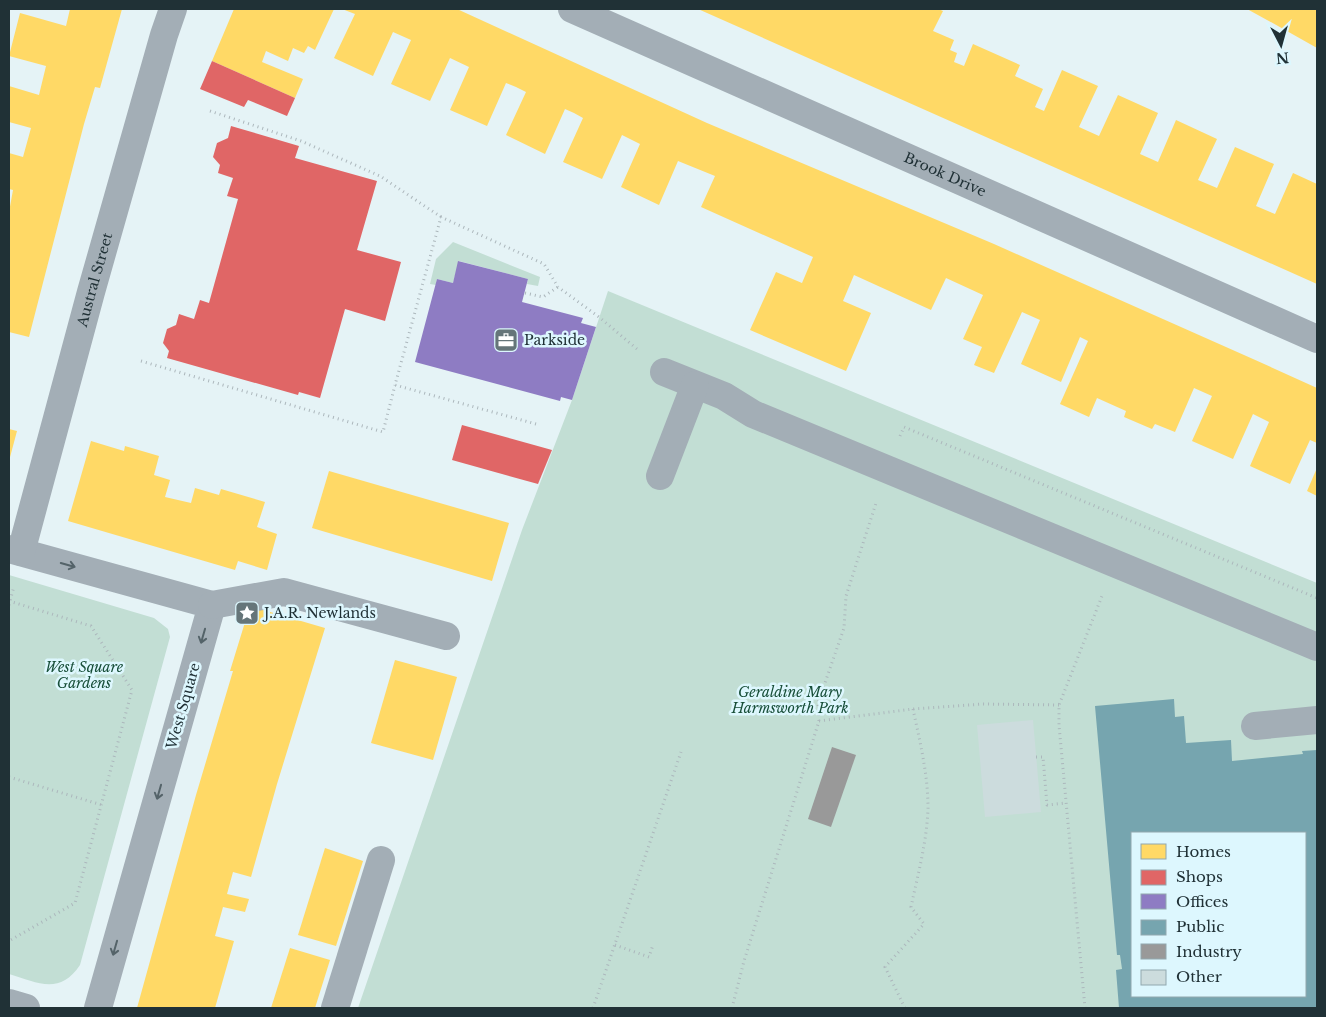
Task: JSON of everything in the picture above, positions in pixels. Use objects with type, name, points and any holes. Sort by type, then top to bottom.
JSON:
[{"type":"street","name":"Austral Street","points":[[15,550],[173,9]]},
{"type":"street","name":"Brook Drive","points":[[572,9],[1317,339]]},
{"type":"street","points":[[664,372],[724,396],[753,414],[1317,647]]},
{"type":"street","points":[[660,476],[695,384]]},
{"type":"street","points":[[15,550],[212,606],[284,592],[446,636]]},
{"type":"street","name":"West Square","points":[[98,1008],[212,606]]},
{"type":"street","points":[[1254,726],[1317,720]]},
{"type":"street","points":[[335,1008],[381,860]]},
{"type":"street","points":[[9,1003],[26,1008]]},
{"type":"path","points":[[210,112],[301,141],[380,176],[441,217],[544,264],[558,287],[599,317],[664,372]]},
{"type":"path","points":[[140,361],[383,432],[441,217]]},
{"type":"path","points":[[525,293],[544,297],[558,287]]},
{"type":"path","points":[[395,385],[536,424]]},
{"type":"path","points":[[732,1008],[744,961],[819,721],[818,703],[844,628],[846,596],[887,469],[904,427],[1317,598]]},
{"type":"path","points":[[1086,1008],[1066,803],[1059,705],[1133,522]]},
{"type":"path","points":[[9,601],[91,626],[132,690],[75,903],[9,941]]},
{"type":"path","points":[[819,721],[913,709],[984,704],[1059,705]]},
{"type":"path","points":[[905,1008],[885,967],[924,924],[911,907],[926,833],[928,808],[924,762],[913,709]]},
{"type":"path","points":[[593,1008],[680,752]]},
{"type":"path","points":[[1036,757],[1043,757],[1047,805],[1066,803]]},
{"type":"path","points":[[9,777],[102,805]]},
{"type":"path","points":[[615,945],[649,957],[653,945]]},
{"type":"green space","points":[[453,242],[540,277],[538,286],[527,284],[528,279],[459,261],[453,283],[437,279],[436,285],[430,284],[436,259]]},
{"type":"green space","name":"Geraldine Mary Harmsworth Park","points":[[608,291],[1317,583],[1317,1008],[358,1008],[522,530],[572,400]]},
{"type":"green space","name":"West Square Gardens","points":[[9,575],[154,618],[168,629],[170,637],[80,965],[65,980],[48,984],[30,981],[9,974]]},
{"type":"building: Homes","points":[[70,9],[122,9],[100,88],[95,87],[84,124],[29,337],[9,332],[9,212],[13,190],[9,189],[9,153],[23,157],[31,128],[9,122],[9,86],[39,95],[46,66],[9,56],[20,13],[66,26]]},
{"type":"building: Homes","points":[[234,9],[334,9],[315,50],[308,46],[304,53],[293,48],[288,61],[266,51],[262,62],[303,79],[295,98],[212,61]]},
{"type":"building: Homes","points":[[342,9],[457,9],[707,123],[994,244],[1253,359],[1317,388],[1317,443],[1310,440],[1290,484],[1250,466],[1269,422],[1253,414],[1233,459],[1192,441],[1212,396],[1194,388],[1175,432],[1155,424],[1152,429],[1124,417],[1126,411],[1097,398],[1089,417],[1060,404],[1088,341],[1080,337],[1061,382],[1021,364],[1040,320],[1022,312],[994,373],[974,365],[982,347],[963,339],[983,295],[946,278],[931,310],[854,275],[843,301],[871,313],[846,371],[750,330],[776,272],[802,283],[813,257],[701,207],[715,176],[678,161],[659,205],[621,187],[640,144],[622,135],[602,179],[563,162],[583,118],[565,109],[545,154],[506,135],[526,92],[516,87],[506,83],[487,126],[450,110],[469,67],[450,58],[430,101],[391,84],[411,40],[393,32],[373,76],[334,58],[355,14]]},
{"type":"building: Homes","points":[[698,9],[938,9],[943,11],[933,31],[954,40],[950,50],[957,53],[954,62],[964,66],[973,44],[1020,65],[1015,76],[1043,89],[1035,107],[1044,111],[1062,70],[1098,86],[1079,127],[1099,136],[1118,95],[1158,113],[1140,154],[1158,162],[1176,120],[1217,139],[1198,180],[1217,188],[1235,147],[1274,164],[1256,206],[1275,214],[1293,173],[1317,184],[1317,284]]},
{"type":"building: Homes","points":[[1247,9],[1317,9],[1317,48],[1278,26]]},
{"type":"building: Homes","points":[[9,429],[17,431],[9,461]]},
{"type":"building: Homes","points":[[91,441],[124,451],[125,446],[159,456],[154,475],[170,480],[165,497],[191,503],[195,488],[219,495],[221,489],[265,502],[257,527],[277,534],[267,570],[238,561],[235,570],[68,521]]},
{"type":"building: Homes","points":[[1317,468],[1317,496],[1307,491]]},
{"type":"building: Homes","points":[[329,471],[509,523],[492,581],[312,528]]},
{"type":"building: Homes","points":[[250,606],[325,628],[277,784],[251,877],[233,872],[227,894],[249,899],[245,912],[223,907],[215,936],[234,941],[215,1008],[137,1008],[196,795],[233,671],[230,671]]},
{"type":"building: Homes","points":[[395,660],[457,677],[433,760],[371,743]]},
{"type":"building: Homes","points":[[325,848],[363,861],[336,946],[298,935]]},
{"type":"building: Homes","points":[[290,948],[330,960],[315,1008],[271,1008]]},
{"type":"building: Shops","points":[[212,61],[295,98],[287,116],[248,100],[244,107],[200,89]]},
{"type":"building: Shops","points":[[231,126],[299,146],[295,158],[377,181],[357,250],[401,262],[385,321],[345,309],[320,398],[299,392],[298,395],[167,358],[169,351],[163,343],[167,329],[176,325],[179,314],[194,319],[200,300],[209,303],[238,199],[227,196],[233,178],[218,173],[220,165],[213,157],[217,143],[228,138]]},
{"type":"building: Shops","points":[[462,425],[552,450],[538,484],[452,460]]},
{"type":"building: Offices","name":"Parkside","points":[[458,261],[528,279],[522,302],[583,318],[581,323],[596,327],[572,400],[561,397],[560,401],[415,362],[437,279],[453,283]]},
{"type":"building: Public","points":[[1174,699],[1175,717],[1184,716],[1186,743],[1231,740],[1232,761],[1303,754],[1302,751],[1317,750],[1317,1008],[1119,1008],[1116,970],[1122,969],[1120,955],[1117,955],[1095,706]]},
{"type":"building: Industry","points":[[832,747],[856,755],[831,827],[808,819]]},
{"type":"building: Other","points":[[1033,720],[1041,812],[985,817],[977,725]]},
{"type":"place","name":"Parkside","points":[[506,340]]},
{"type":"place","name":"J.A.R. Newlands","points":[[247,613]]}]
